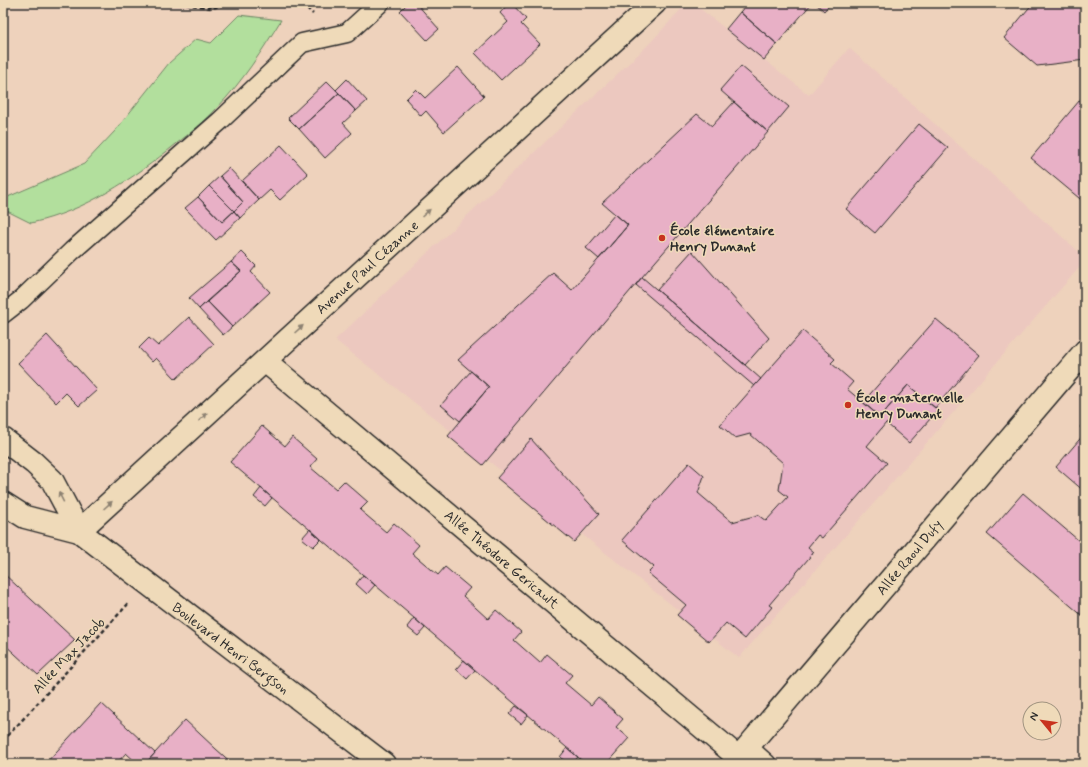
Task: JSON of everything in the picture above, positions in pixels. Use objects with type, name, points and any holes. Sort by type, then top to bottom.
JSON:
[{"type":"street","name":"Avenue Paul Cézanne","points":[[79,531],[655,3]]},
{"type":"street","name":"Allée Raoul Dufy","points":[[740,756],[1085,351]]},
{"type":"street","name":"Allée Théodore Gericault","points":[[265,361],[740,756]]},
{"type":"street","name":"Boulevard Henri Bergson","points":[[3,438],[52,480],[79,531]]},
{"type":"street","name":"Boulevard Henri Bergson","points":[[3,503],[25,517],[79,531],[384,764]]},
{"type":"lane","points":[[3,314],[21,300],[72,251],[220,121],[302,43],[347,34],[380,3]]},
{"type":"lane","name":"Allée Théodore Gericault","points":[[740,756],[768,764]]},
{"type":"path","points":[[179,3],[211,8],[235,3]]},
{"type":"path","name":"Allée Max Jacob","points":[[3,741],[148,583]]},
{"type":"shaded area","name":"École élémentaire Henry Dunant","points":[[687,3],[693,3],[809,95],[849,48],[1085,257],[1085,261],[739,658],[335,340],[647,46]]},
{"type":"green space","points":[[239,15],[281,20],[259,55],[235,88],[197,127],[160,157],[125,181],[108,192],[70,211],[31,223],[3,209],[3,199],[84,164],[115,131],[169,63],[196,39],[211,43]]},
{"type":"building","points":[[408,3],[416,3],[439,29],[427,40],[400,11]]},
{"type":"building","points":[[509,3],[514,6],[526,19],[521,24],[540,44],[501,80],[475,53],[508,22],[500,13]]},
{"type":"building","points":[[748,3],[812,3],[777,44],[740,12]]},
{"type":"building","points":[[815,3],[831,3],[824,11]]},
{"type":"building","points":[[1033,3],[1085,3],[1085,60],[1037,66],[1004,38]]},
{"type":"building","points":[[740,12],[777,44],[764,60],[726,29]]},
{"type":"building","points":[[741,66],[789,107],[768,132],[720,90]]},
{"type":"building","points":[[458,67],[484,96],[444,132],[426,111],[421,116],[406,99],[416,89],[425,98]]},
{"type":"building","points":[[347,79],[367,101],[356,111],[336,90]]},
{"type":"building","points":[[327,81],[339,93],[299,129],[288,118]]},
{"type":"building","points":[[339,93],[356,111],[343,123],[352,133],[325,158],[299,129]]},
{"type":"building","points":[[1085,94],[1085,203],[1031,158]]},
{"type":"building","points":[[734,102],[768,132],[642,277],[483,465],[448,436],[489,387],[458,360],[553,273],[572,290],[628,225],[602,203],[697,114],[712,126]]},
{"type":"building","points":[[919,124],[948,148],[875,233],[846,209]]},
{"type":"building","points":[[281,145],[308,174],[280,200],[270,190],[259,200],[242,181]]},
{"type":"building","points":[[229,168],[259,200],[240,218],[234,211],[243,202],[220,176]]},
{"type":"building","points":[[220,176],[243,202],[234,211],[209,186]]},
{"type":"building","points":[[209,186],[234,211],[222,222],[198,197]]},
{"type":"building","points":[[198,197],[222,222],[234,211],[240,218],[216,240],[185,208]]},
{"type":"building","points":[[615,214],[628,225],[599,259],[586,248]]},
{"type":"building","points":[[692,251],[769,338],[745,365],[657,290]]},
{"type":"building","points":[[242,252],[256,266],[251,272],[270,292],[232,327],[207,301],[241,271],[231,262]]},
{"type":"building","points":[[231,262],[241,271],[199,309],[189,298]]},
{"type":"building","points":[[642,277],[761,379],[754,386],[636,285]]},
{"type":"building","points":[[207,301],[232,327],[223,335],[199,309]]},
{"type":"building","points":[[189,317],[214,344],[176,379],[156,358],[152,362],[139,348],[149,338],[158,346]]},
{"type":"building","points":[[936,319],[979,355],[935,408],[908,385],[880,417],[863,402]]},
{"type":"building","points":[[803,331],[835,359],[831,363],[853,382],[847,389],[880,417],[908,385],[938,410],[909,443],[886,423],[867,446],[887,463],[822,538],[818,535],[808,547],[814,552],[769,605],[772,607],[745,639],[726,623],[709,642],[677,615],[686,605],[648,573],[654,567],[622,540],[689,463],[704,476],[698,493],[732,522],[758,515],[766,521],[788,497],[779,490],[783,463],[750,434],[735,438],[720,425]]},
{"type":"building","points":[[47,335],[97,390],[79,406],[66,393],[56,403],[18,363]]},
{"type":"building","points":[[471,371],[489,387],[460,421],[441,405]]},
{"type":"building","points":[[1085,422],[1085,432],[1080,427]]},
{"type":"building","points":[[262,426],[285,446],[292,437],[317,459],[310,467],[336,489],[344,481],[368,502],[360,510],[386,532],[394,523],[419,545],[412,553],[438,575],[445,567],[470,588],[463,596],[488,619],[496,610],[521,632],[514,640],[540,663],[547,654],[572,675],[565,683],[591,705],[598,697],[623,719],[616,727],[629,738],[606,764],[586,764],[230,462]]},
{"type":"building","points":[[1085,433],[1085,492],[1056,467]]},
{"type":"building","points":[[531,439],[599,514],[574,542],[497,478]]},
{"type":"building","points":[[261,488],[272,498],[265,506],[254,497]]},
{"type":"building","points":[[1023,493],[1085,546],[1085,618],[987,534]]},
{"type":"building","points":[[310,529],[321,539],[313,547],[302,538]]},
{"type":"building","points":[[3,573],[75,640],[38,675],[3,643]]},
{"type":"building","points":[[363,575],[375,585],[367,594],[356,584]]},
{"type":"building","points":[[414,618],[425,628],[418,636],[407,627]]},
{"type":"building","points":[[464,660],[475,670],[467,679],[456,669]]},
{"type":"building","points":[[101,703],[155,753],[145,764],[138,764],[126,753],[116,764],[45,764]]},
{"type":"building","points":[[516,706],[528,715],[521,724],[509,714]]},
{"type":"building","points":[[185,720],[216,749],[233,764],[145,764]]},
{"type":"building","points":[[567,748],[578,757],[572,764],[568,764],[560,757]]},
{"type":"place","name":"École élémentaire Henry Dunant","points":[[662,238]]},
{"type":"place","name":"École maternelle Henry Dunant","points":[[848,405]]}]
